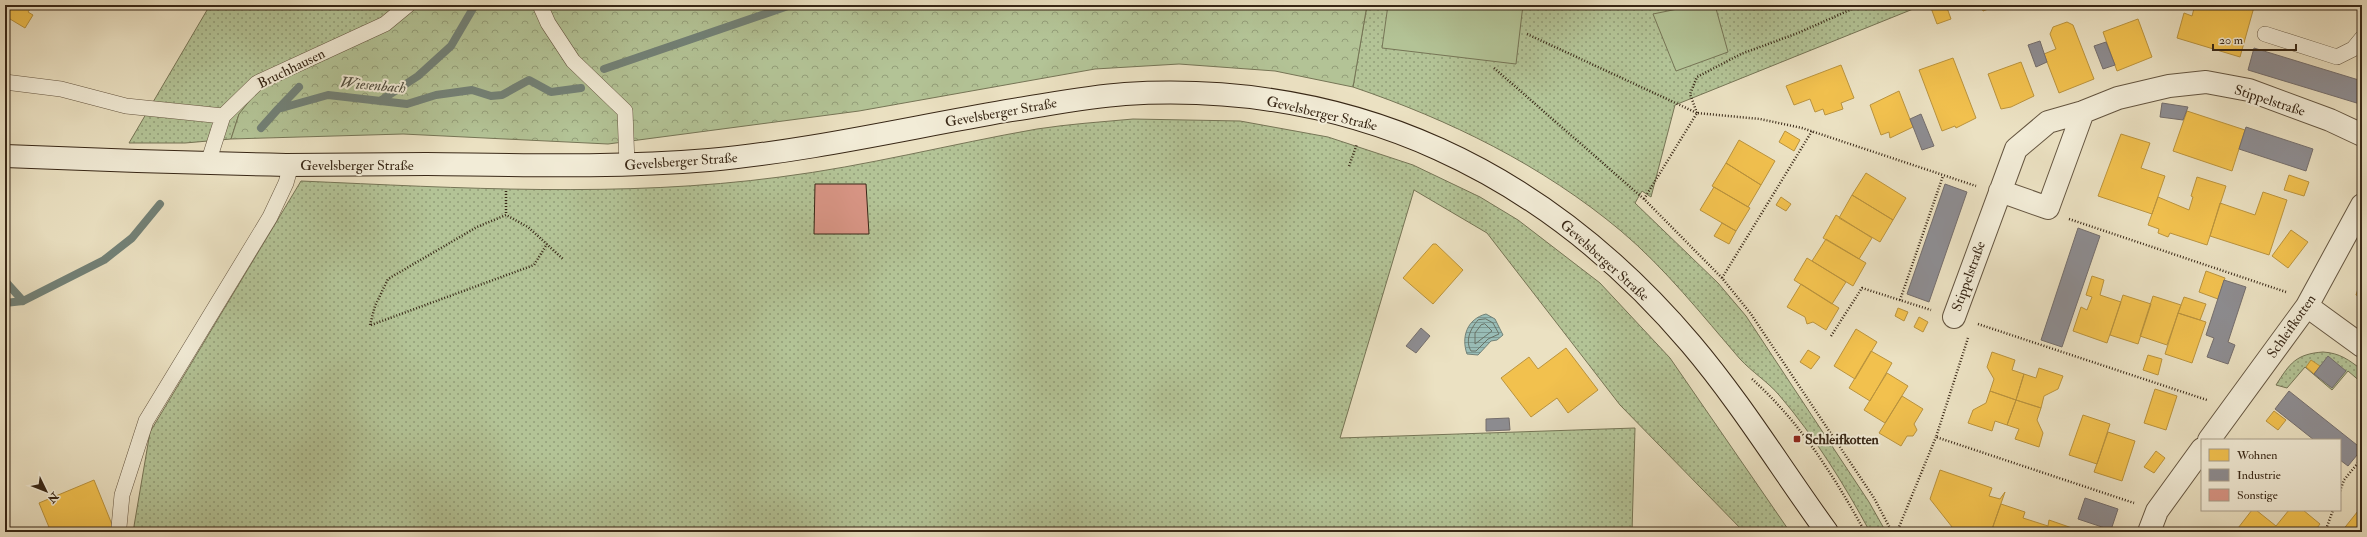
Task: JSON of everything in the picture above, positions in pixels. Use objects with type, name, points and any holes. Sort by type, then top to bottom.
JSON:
[{"type":"main road","name":"Stippelstraße","points":[[1964,320],[2000,191],[2016,149],[2048,122],[2082,112],[2118,98],[2169,86],[2206,82],[2249,90],[2330,120],[2362,135]]},
{"type":"main road","name":"Gevelsberger Straße","points":[[5,156],[291,165],[555,166],[628,164],[766,154],[1046,104],[1123,94],[1226,94],[1275,100],[1363,121],[1405,135],[1482,171],[1553,214],[1606,257],[1642,290],[1708,365],[1827,532]]},
{"type":"main road","points":[[2000,191],[2048,208],[2082,112]]},
{"type":"main road","name":"Schleifkotten","points":[[2210,439],[2307,306],[2362,205]]},
{"type":"main road","points":[[2307,306],[2362,346]]},
{"type":"main road","points":[[2148,532],[2157,511],[2201,450]]},
{"type":"lane","name":"Bruchhausen","points":[[208,163],[223,116],[257,83],[385,24],[408,5]]},
{"type":"lane","points":[[540,5],[548,23],[573,61],[625,111],[628,164]]},
{"type":"lane","points":[[2265,34],[2337,57],[2353,49],[2362,38]]},
{"type":"lane","points":[[5,82],[61,89],[126,106],[223,116]]},
{"type":"lane","points":[[120,526],[122,495],[146,421],[270,217],[286,183],[291,165]]},
{"type":"path","points":[[1697,113],[1690,94],[1698,77],[1741,54],[1798,33],[1862,5]]},
{"type":"path","points":[[1527,34],[1697,113],[1760,119],[1812,131],[1943,176],[2000,191]]},
{"type":"path","points":[[1494,68],[1644,199],[1722,278],[1751,314],[1800,387],[1874,498],[1892,532]]},
{"type":"path","points":[[1644,199],[1697,113]]},
{"type":"path","points":[[1722,278],[1812,131]]},
{"type":"path","name":"Gevelsberger Straße","points":[[1350,140],[1364,144]]},
{"type":"path","points":[[1900,300],[1943,176]]},
{"type":"path","points":[[547,244],[534,265],[370,325],[375,306],[388,279],[477,227],[506,215],[528,227],[547,244],[564,260]]},
{"type":"path","points":[[2064,217],[2282,290],[2307,306]]},
{"type":"path","name":"Stippelstraße","points":[[1831,336],[1862,288],[1964,320]]},
{"type":"path","points":[[1897,532],[1936,437],[1964,320],[2232,408]]},
{"type":"path","points":[[1748,374],[1774,399],[1834,477],[1865,532]]},
{"type":"path","points":[[1936,437],[2157,511]]},
{"type":"path","points":[[2341,488],[2344,480],[2362,458]]},
{"type":"path","points":[[2325,532],[2333,511]]},
{"type":"green space","points":[[210,5],[419,5],[392,26],[239,114],[231,139],[185,143],[129,143]]},
{"type":"green space","points":[[419,5],[1367,5],[1353,87],[1275,71],[1179,64],[1095,69],[859,111],[608,144],[403,134],[231,139],[239,114],[258,90],[392,26]]},
{"type":"green space","points":[[1367,5],[1661,5],[1681,9],[1697,5],[1923,5],[1675,105],[1651,197],[1642,191],[1635,203],[1718,283],[1746,316],[1869,502],[1886,532],[1870,532],[1850,496],[1817,444],[1779,395],[1740,359],[1668,276],[1621,231],[1591,207],[1559,185],[1494,147],[1425,114],[1353,87]]},
{"type":"green space","points":[[1388,5],[1523,5],[1516,64],[1382,48]]},
{"type":"green space","points":[[1697,5],[1715,5],[1728,52],[1676,71],[1653,14]]},
{"type":"green space","points":[[1133,119],[1240,121],[1328,137],[1413,165],[1480,197],[1518,220],[1600,283],[1670,358],[1790,532],[1744,532],[1620,405],[1487,233],[1414,190],[1340,438],[1635,428],[1632,532],[133,532],[150,432],[301,181],[541,190],[661,187],[721,183],[780,177],[845,167],[1037,129],[1073,124]]},
{"type":"green space","points":[[2323,352],[2344,358],[2362,370],[2362,383],[2348,371],[2332,390],[2305,367],[2287,388],[2276,385],[2285,371],[2295,361],[2306,355]]},
{"type":"water","points":[[1486,314],[1495,319],[1503,335],[1497,340],[1491,341],[1478,355],[1467,354],[1465,348],[1465,335],[1467,330],[1474,320],[1479,316]]},
{"type":"building: Wohnen","points":[[5,5],[33,5],[28,12],[33,15],[25,28],[5,16]]},
{"type":"building: Wohnen","points":[[1938,5],[1946,5],[1951,19],[1937,24],[1931,8]]},
{"type":"building: Wohnen","points":[[1981,5],[1999,5],[1983,11]]},
{"type":"building: Wohnen","points":[[2195,5],[2254,7],[2240,57],[2177,38],[2184,13],[2192,16]]},
{"type":"building: Wohnen","points":[[2138,19],[2152,57],[2117,71],[2103,32]]},
{"type":"building: Wohnen","points":[[2067,22],[2073,25],[2094,79],[2059,93],[2044,54],[2056,49],[2050,34],[2053,27]]},
{"type":"building: Wohnen","points":[[1953,58],[1976,118],[1956,128],[1955,126],[1942,131],[1919,70]]},
{"type":"building: Wohnen","points":[[2021,62],[2034,96],[2011,107],[2001,109],[1988,74]]},
{"type":"building: Wohnen","points":[[1841,65],[1854,98],[1841,103],[1843,109],[1825,115],[1823,109],[1815,112],[1810,99],[1794,105],[1786,86]]},
{"type":"building: Wohnen","points":[[1899,91],[1913,127],[1890,138],[1889,132],[1881,135],[1870,105]]},
{"type":"building: Wohnen","points":[[2187,111],[2245,130],[2232,171],[2173,151]]},
{"type":"building: Wohnen","points":[[1785,131],[1800,140],[1794,151],[1779,142]]},
{"type":"building: Wohnen","points":[[2121,134],[2150,143],[2141,168],[2165,176],[2152,214],[2098,196]]},
{"type":"building: Wohnen","points":[[1739,140],[1775,161],[1761,185],[1726,163]]},
{"type":"building: Wohnen","points":[[1726,163],[1761,185],[1748,207],[1712,186]]},
{"type":"building: Wohnen","points":[[1866,173],[1906,198],[1893,220],[1852,195]]},
{"type":"building: Wohnen","points":[[2289,175],[2309,182],[2304,196],[2284,190]]},
{"type":"building: Wohnen","points":[[2197,177],[2226,186],[2207,245],[2170,233],[2168,237],[2158,233],[2159,229],[2148,225],[2158,197],[2189,210],[2193,197],[2191,196]]},
{"type":"building: Wohnen","points":[[1714,187],[1750,208],[1736,231],[1700,210]]},
{"type":"building: Wohnen","points":[[2263,192],[2287,200],[2269,255],[2210,236],[2220,203],[2255,215]]},
{"type":"building: Wohnen","points":[[1852,195],[1893,220],[1880,242],[1839,218]]},
{"type":"building: Wohnen","points":[[1781,197],[1791,204],[1786,211],[1776,205]]},
{"type":"building: Wohnen","points":[[1836,215],[1872,238],[1859,259],[1823,238]]},
{"type":"building: Wohnen","points":[[1722,223],[1736,231],[1729,244],[1714,236]]},
{"type":"building: Wohnen","points":[[2291,230],[2308,242],[2288,268],[2272,256]]},
{"type":"building: Wohnen","points":[[1826,239],[1866,263],[1853,286],[1812,261]]},
{"type":"building: Wohnen","points":[[1433,244],[1436,244],[1463,270],[1433,304],[1403,278]]},
{"type":"building: Wohnen","points":[[1807,258],[1846,282],[1832,304],[1794,280]]},
{"type":"building: Wohnen","points":[[2206,271],[2225,278],[2218,299],[2199,292]]},
{"type":"building: Wohnen","points":[[2092,276],[2104,280],[2100,295],[2121,302],[2107,343],[2073,331],[2081,307],[2087,310],[2092,297],[2086,295]]},
{"type":"building: Wohnen","points":[[2362,276],[2362,298],[2356,295]]},
{"type":"building: Wohnen","points":[[1801,284],[1839,308],[1826,330],[1813,322],[1807,324],[1805,317],[1787,307]]},
{"type":"building: Wohnen","points":[[2123,295],[2151,304],[2138,344],[2110,335]]},
{"type":"building: Wohnen","points":[[2153,296],[2181,305],[2167,345],[2140,336]]},
{"type":"building: Wohnen","points":[[2184,297],[2206,304],[2200,320],[2178,313]]},
{"type":"building: Wohnen","points":[[1898,308],[1908,312],[1904,321],[1895,316]]},
{"type":"building: Wohnen","points":[[2178,313],[2206,322],[2192,363],[2165,354]]},
{"type":"building: Wohnen","points":[[1919,317],[1928,322],[1923,332],[1914,327]]},
{"type":"building: Wohnen","points":[[1856,329],[1877,342],[1855,379],[1834,366]]},
{"type":"building: Wohnen","points":[[1566,348],[1598,390],[1568,413],[1557,398],[1531,417],[1501,378],[1529,357],[1538,369]]},
{"type":"building: Wohnen","points":[[1808,350],[1820,357],[1811,369],[1800,362]]},
{"type":"building: Wohnen","points":[[1871,351],[1892,363],[1870,401],[1849,388]]},
{"type":"building: Wohnen","points":[[1992,352],[2015,360],[2012,370],[2024,374],[2016,400],[1990,391],[1994,379],[1987,367]]},
{"type":"building: Wohnen","points":[[2148,355],[2162,359],[2158,375],[2143,370]]},
{"type":"building: Wohnen","points":[[2311,360],[2320,366],[2314,374],[2306,367]]},
{"type":"building: Wohnen","points":[[2039,368],[2063,376],[2058,389],[2044,396],[2041,408],[2016,400],[2024,374],[2036,378]]},
{"type":"building: Wohnen","points":[[1887,373],[1908,386],[1885,423],[1864,410]]},
{"type":"building: Wohnen","points":[[2155,389],[2177,396],[2166,430],[2144,423]]},
{"type":"building: Wohnen","points":[[1990,391],[2016,400],[2007,425],[1995,421],[1992,431],[1968,423],[1973,410],[1986,403]]},
{"type":"building: Wohnen","points":[[1902,396],[1923,409],[1914,424],[1917,430],[1913,436],[1907,436],[1901,446],[1879,433]]},
{"type":"building: Wohnen","points":[[2016,400],[2041,408],[2037,420],[2043,433],[2039,447],[2015,439],[2019,429],[2007,425]]},
{"type":"building: Wohnen","points":[[2274,411],[2286,420],[2278,430],[2266,421]]},
{"type":"building: Wohnen","points":[[2083,415],[2110,424],[2097,464],[2069,455]]},
{"type":"building: Wohnen","points":[[2108,432],[2135,441],[2122,481],[2094,472]]},
{"type":"building: Wohnen","points":[[2156,451],[2165,458],[2154,473],[2144,467]]},
{"type":"building: Wohnen","points":[[1940,470],[1992,488],[1989,496],[2000,499],[2005,492],[1991,532],[1956,532],[1930,499]]},
{"type":"building: Wohnen","points":[[94,480],[113,527],[102,532],[51,532],[39,503]]},
{"type":"building: Wohnen","points":[[2001,504],[2025,512],[2023,518],[2048,526],[2049,520],[2075,529],[2074,532],[1991,532]]},
{"type":"building: Wohnen","points":[[2362,506],[2362,532],[2343,532],[2342,531]]},
{"type":"building: Wohnen","points":[[2251,511],[2257,511],[2276,526],[2288,511],[2304,511],[2320,524],[2314,532],[2235,532]]},
{"type":"building: Industrie","points":[[2040,41],[2047,62],[2036,67],[2028,45]]},
{"type":"building: Industrie","points":[[2106,42],[2115,65],[2103,69],[2094,46]]},
{"type":"building: Industrie","points":[[2254,48],[2362,81],[2360,104],[2248,70]]},
{"type":"building: Industrie","points":[[2162,103],[2188,107],[2183,120],[2160,117]]},
{"type":"building: Industrie","points":[[1921,114],[1934,146],[1922,150],[1910,119]]},
{"type":"building: Industrie","points":[[2246,127],[2313,149],[2306,171],[2239,149]]},
{"type":"building: Industrie","points":[[1945,184],[1967,192],[1929,302],[1907,294]]},
{"type":"building: Industrie","points":[[2078,228],[2100,236],[2062,347],[2041,340]]},
{"type":"building: Industrie","points":[[2224,280],[2246,287],[2228,342],[2235,345],[2228,364],[2207,357],[2214,338],[2206,335]]},
{"type":"building: Industrie","points":[[1421,328],[1430,336],[1416,353],[1406,346]]},
{"type":"building: Industrie","points":[[2328,356],[2346,371],[2332,388],[2314,374]]},
{"type":"building: Industrie","points":[[2289,391],[2362,449],[2348,466],[2341,461],[2341,439],[2313,439],[2275,409]]},
{"type":"building: Industrie","points":[[1509,418],[1510,430],[1486,431],[1486,419]]},
{"type":"building: Industrie","points":[[2085,498],[2118,509],[2111,530],[2078,519]]},
{"type":"building: Sonstige","points":[[815,184],[866,184],[869,234],[814,234]]},
{"type":"waterway","points":[[380,101],[418,76],[451,46],[475,5]]},
{"type":"waterway","name":"Wiesenbach","points":[[604,69],[791,5]]},
{"type":"waterway","name":"Wiesenbach","points":[[261,128],[278,109],[328,95],[407,104],[436,95],[472,90],[491,96],[502,95],[529,80],[551,92],[581,88]]},
{"type":"waterway","points":[[278,109],[299,87]]},
{"type":"waterway","points":[[5,303],[23,301],[104,260],[132,238],[160,204]]},
{"type":"waterway","points":[[5,281],[23,301]]},
{"type":"place","name":"Schleifkotten","points":[[1797,439]]}]
